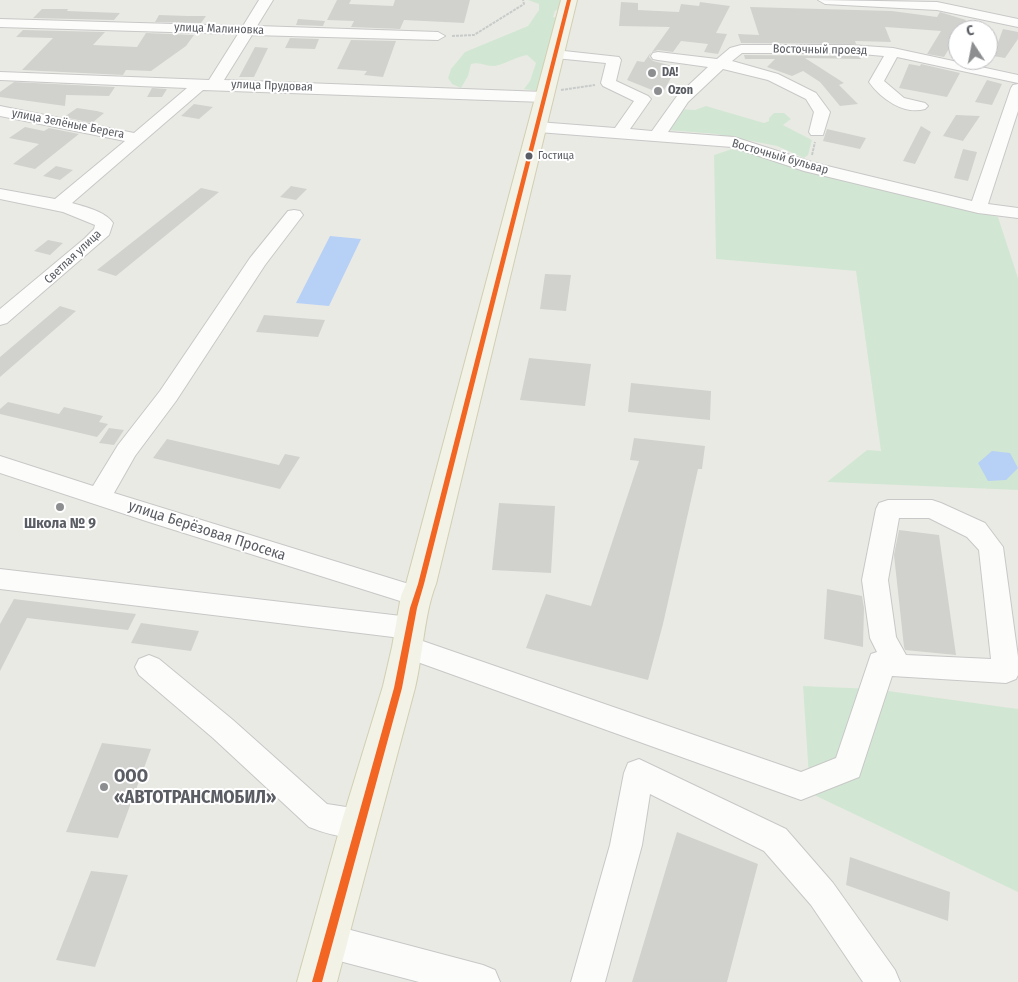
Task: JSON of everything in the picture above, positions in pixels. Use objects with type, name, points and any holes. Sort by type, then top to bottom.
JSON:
[{"type":"main road","points":[[317,982],[409,637],[416,596],[421,584],[538,127],[550,93],[555,54],[569,0]]},
{"type":"street","points":[[58,206],[198,86],[215,83],[266,0]]},
{"type":"street","points":[[825,0],[937,6],[1018,24]]},
{"type":"street","name":"улица Малиновка","points":[[0,23],[438,36]]},
{"type":"street","name":"Восточный проезд","points":[[658,135],[680,100],[735,51],[741,49],[893,52],[1018,78]]},
{"type":"street","points":[[893,52],[876,82],[899,102],[920,106]]},
{"type":"street","points":[[555,54],[614,60],[608,83],[643,99],[620,133]]},
{"type":"street","points":[[658,56],[730,65],[773,77],[811,96],[822,112],[817,132]]},
{"type":"street","name":"улица Прудовая","points":[[0,76],[550,93]]},
{"type":"street","points":[[978,208],[1018,88]]},
{"type":"street","name":"улица Зелёные Берега","points":[[0,111],[136,138]]},
{"type":"street","name":"Восточный бульвар","points":[[538,127],[734,142],[810,167],[978,208],[1017,215]]},
{"type":"street","name":"Светлая улица","points":[[0,194],[58,206],[97,218],[104,223],[103,231],[23,302],[0,319]]},
{"type":"street","points":[[98,496],[107,485],[126,451],[168,396],[251,270],[294,214]]},
{"type":"street","points":[[0,297],[23,302]]},
{"type":"street","name":"улица Берёзовая Просека","points":[[0,464],[416,596]]},
{"type":"street","points":[[0,579],[409,637],[801,786],[848,767],[878,678],[881,662],[898,666],[1006,671],[991,547],[976,530],[932,509],[888,509],[876,580],[883,638],[898,666]]},
{"type":"street","points":[[149,667],[223,729],[320,817],[358,824]]},
{"type":"street","points":[[588,982],[626,845],[639,773],[775,840],[822,894],[883,982]]},
{"type":"street","points":[[328,941],[483,982]]},
{"type":"path","points":[[438,36],[474,34],[524,4],[523,0]]},
{"type":"path","points":[[550,93],[608,83]]},
{"type":"path","points":[[810,167],[817,132]]},
{"type":"green space","points":[[528,0],[562,0],[560,8],[555,11],[553,17],[559,18],[538,91],[524,89],[530,81],[536,63],[527,55],[495,66],[471,64],[468,76],[461,88],[452,84],[448,78],[451,69],[465,52],[528,26],[539,10],[539,4]]},
{"type":"green space","points":[[706,106],[764,123],[769,121],[769,118],[774,113],[784,113],[791,119],[783,125],[812,140],[808,155],[804,158],[777,146],[716,134],[668,130],[678,109],[695,110]]},
{"type":"green space","points":[[732,149],[790,162],[859,185],[998,217],[1018,278],[1018,490],[827,482],[867,450],[881,451],[856,271],[716,259],[714,155]]},
{"type":"green space","points":[[803,686],[874,689],[1018,709],[1018,892],[812,794],[809,778]]},
{"type":"water","points":[[330,236],[361,239],[329,306],[296,303]]},
{"type":"water","points":[[992,451],[1010,453],[1018,468],[1006,480],[988,481],[978,463]]},
{"type":"building","points":[[337,0],[351,0],[349,4],[393,6],[395,0],[470,0],[464,23],[404,20],[400,29],[351,27],[354,21],[327,20]]},
{"type":"building","points":[[621,2],[638,3],[638,10],[679,12],[681,4],[699,6],[700,2],[730,6],[716,33],[727,34],[718,54],[704,52],[708,44],[681,41],[673,52],[658,50],[652,52],[670,27],[619,26]]},
{"type":"building","points":[[750,7],[892,11],[937,17],[940,12],[966,20],[948,20],[948,50],[944,57],[927,54],[941,31],[885,27],[891,42],[855,41],[856,44],[741,43],[738,34],[759,35]]},
{"type":"building","points":[[42,9],[120,13],[114,20],[33,18]]},
{"type":"building","points":[[159,15],[206,16],[201,23],[155,22]]},
{"type":"building","points":[[298,19],[325,21],[323,26],[296,25]]},
{"type":"building","points":[[1003,29],[1018,32],[1018,39],[1005,58],[998,57],[998,42]]},
{"type":"building","points":[[23,30],[105,32],[93,45],[137,47],[146,33],[194,35],[186,46],[151,71],[126,70],[123,75],[22,70],[53,38],[16,37]]},
{"type":"building","points":[[290,38],[319,39],[315,49],[285,48]]},
{"type":"building","points":[[351,40],[396,41],[383,77],[364,75],[367,71],[337,69]]},
{"type":"building","points":[[255,47],[268,48],[254,77],[239,77]]},
{"type":"building","name":"DA!","points":[[651,52],[649,57],[653,61],[677,67],[662,94],[627,80],[637,61],[644,62]]},
{"type":"building","points":[[744,55],[860,56],[861,59],[805,58],[844,83],[839,85],[858,104],[840,106],[820,82],[803,71],[792,76],[767,67],[775,59],[745,59]]},
{"type":"building","points":[[909,64],[920,66],[921,64],[960,73],[947,97],[899,88]]},
{"type":"building","points":[[987,80],[1002,84],[992,105],[975,102]]},
{"type":"building","points":[[14,82],[115,87],[109,96],[66,95],[65,106],[0,97],[0,92]]},
{"type":"building","points":[[152,88],[167,89],[162,97],[147,97]]},
{"type":"building","points":[[194,104],[213,107],[199,119],[181,116]]},
{"type":"building","points":[[77,108],[104,113],[92,123],[64,117]]},
{"type":"building","points":[[956,115],[980,116],[963,141],[943,136]]},
{"type":"building","points":[[921,126],[931,132],[915,164],[903,161]]},
{"type":"building","points":[[25,127],[44,131],[49,128],[79,134],[35,169],[13,164],[39,144],[9,138]]},
{"type":"building","points":[[827,129],[866,138],[860,149],[823,141]]},
{"type":"building","points":[[963,149],[977,152],[968,181],[954,178]]},
{"type":"building","points":[[56,166],[73,170],[60,180],[43,176]]},
{"type":"building","points":[[291,186],[307,189],[296,200],[280,197]]},
{"type":"building","points":[[201,188],[219,192],[116,276],[97,270]]},
{"type":"building","points":[[48,240],[63,243],[50,255],[34,251]]},
{"type":"building","points":[[545,274],[571,275],[566,311],[540,309]]},
{"type":"building","points":[[60,306],[76,311],[0,377],[0,357]]},
{"type":"building","points":[[264,315],[325,320],[318,337],[256,332]]},
{"type":"building","points":[[529,358],[591,364],[585,406],[520,400]]},
{"type":"building","points":[[631,383],[711,391],[710,420],[628,412]]},
{"type":"building","points":[[8,402],[59,414],[64,407],[103,416],[99,422],[108,424],[97,437],[0,414],[0,409]]},
{"type":"building","points":[[109,428],[124,430],[114,445],[99,443]]},
{"type":"building","points":[[634,438],[705,446],[702,469],[698,469],[663,624],[648,680],[526,648],[546,594],[591,606],[639,461],[630,460]]},
{"type":"building","points":[[167,439],[279,465],[285,454],[300,457],[280,489],[153,458]]},
{"type":"building","points":[[499,503],[555,506],[551,573],[492,570]]},
{"type":"building","points":[[899,530],[939,535],[956,655],[905,650],[894,555]]},
{"type":"building","points":[[827,589],[862,596],[864,608],[863,647],[824,639]]},
{"type":"building","points":[[14,599],[136,614],[128,630],[27,618],[0,671],[0,624]]},
{"type":"building","points":[[141,623],[199,631],[191,651],[131,643]]},
{"type":"building","points":[[102,743],[151,749],[118,838],[66,832]]},
{"type":"building","points":[[677,832],[758,864],[727,982],[632,982]]},
{"type":"building","points":[[850,857],[950,892],[948,921],[846,885]]},
{"type":"building","points":[[91,871],[128,875],[95,967],[56,960]]},
{"type":"transit line","points":[[317,982],[398,688],[414,608],[569,0]]},
{"type":"place","name":"DA!","points":[[652,73]]},
{"type":"place","name":"Ozon","points":[[658,91]]},
{"type":"place","name":"Гостица","points":[[529,156]]},
{"type":"place","name":"Школа № 9","points":[[60,507]]},
{"type":"place","name":"ООО «АВТОТРАНСМОБИЛ»","points":[[104,787]]}]
